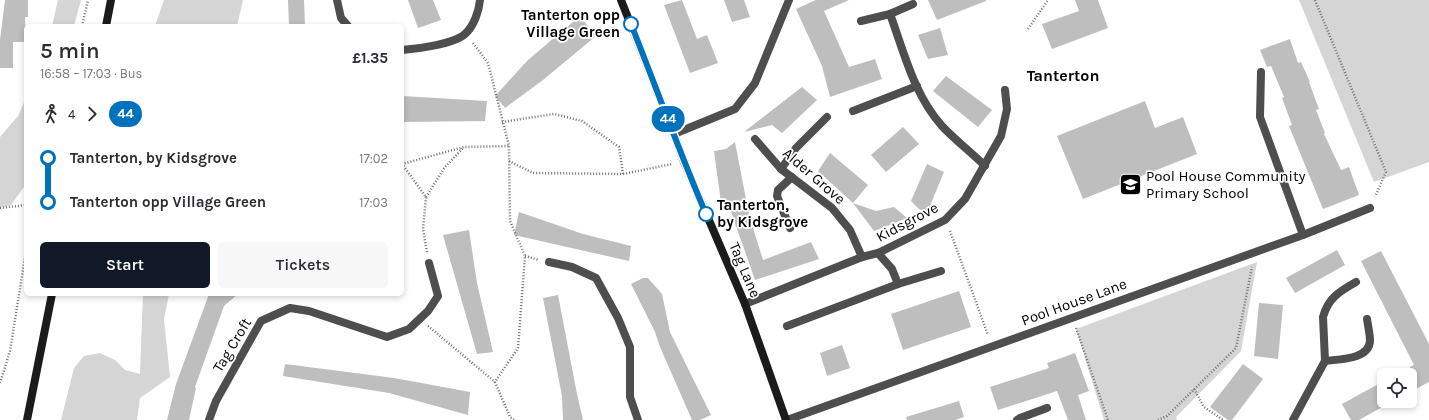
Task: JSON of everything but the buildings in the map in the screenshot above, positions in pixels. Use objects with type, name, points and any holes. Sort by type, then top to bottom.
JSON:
[{"type":"main road","points":[[106,24],[111,0]]},
{"type":"main road","name":"Tag Lane","points":[[621,0],[684,162],[745,304],[786,420]]},
{"type":"main road","points":[[27,420],[52,296]]},
{"type":"street","points":[[337,0],[341,18],[346,24]]},
{"type":"street","points":[[404,50],[439,45],[458,39],[466,34],[474,22],[480,0]]},
{"type":"street","points":[[674,134],[735,109],[755,83],[789,0]]},
{"type":"street","points":[[861,20],[890,14],[913,4]]},
{"type":"street","points":[[890,14],[916,86],[928,106],[942,125],[985,166]]},
{"type":"street","points":[[1262,72],[1260,117],[1303,234]]},
{"type":"street","points":[[853,111],[916,86]]},
{"type":"street","name":"Kidsgrove","points":[[745,304],[862,257],[878,253],[945,220],[965,199],[1001,136],[1007,109],[1005,90]]},
{"type":"street","points":[[781,169],[796,148],[827,117]]},
{"type":"street","name":"Alder Grove","points":[[755,139],[781,169],[832,208],[850,230],[862,257]]},
{"type":"street","points":[[790,228],[777,196],[778,190],[792,177]]},
{"type":"street","name":"Pool House Lane","points":[[786,420],[1255,252],[1370,208]]},
{"type":"street","points":[[878,253],[892,269],[898,284]]},
{"type":"street","points":[[549,262],[572,267],[596,278],[618,318],[630,347],[630,398],[638,420]]},
{"type":"street","name":"Tag Croft","points":[[209,420],[216,401],[261,321],[290,308],[309,311],[387,337],[409,329],[428,311],[438,296],[429,263]]},
{"type":"street","points":[[787,326],[898,284],[941,271]]},
{"type":"street","points":[[1293,420],[1325,361],[1323,317],[1325,311],[1338,292],[1356,282]]},
{"type":"street","points":[[1325,361],[1360,356],[1370,343],[1367,319]]},
{"type":"street","points":[[1017,420],[1047,408]]},
{"type":"path","points":[[82,24],[88,0]]},
{"type":"path","points":[[1028,29],[1048,0]]},
{"type":"path","points":[[1315,0],[1386,172],[1370,208]]},
{"type":"path","points":[[466,34],[488,63],[509,146],[510,221],[525,256],[518,348],[496,382]]},
{"type":"path","points":[[502,122],[554,114],[582,121],[619,147],[623,174]]},
{"type":"path","points":[[404,163],[464,147],[509,146]]},
{"type":"path","points":[[429,263],[423,229],[426,197],[445,167],[464,147]]},
{"type":"path","points":[[509,161],[533,173],[623,174],[684,162]]},
{"type":"path","points":[[404,167],[426,197]]},
{"type":"path","points":[[0,208],[24,205]]},
{"type":"path","points":[[945,220],[992,346]]},
{"type":"path","points":[[1158,420],[1167,416],[1236,348],[1255,252]]},
{"type":"path","points":[[0,383],[10,351],[24,263]]},
{"type":"path","points":[[1072,317],[1108,420]]},
{"type":"path","points":[[419,319],[496,382],[510,418],[514,420]]},
{"type":"path","points":[[1194,389],[1204,407],[1222,420]]},
{"type":"shaded area","points":[[58,0],[81,0],[75,24],[52,24]]},
{"type":"shaded area","points":[[164,0],[243,0],[237,24],[156,24]]},
{"type":"shaded area","points":[[1299,0],[1429,0],[1429,162],[1374,182]]},
{"type":"shaded area","points":[[24,102],[24,187],[11,205],[0,208],[0,137],[18,116]]},
{"type":"shaded area","points":[[1257,262],[1241,351],[1176,417],[1177,420],[1104,420],[1076,329]]},
{"type":"shaded area","points":[[143,296],[169,296],[164,319],[170,377],[140,398],[137,420],[61,420],[74,368],[84,356],[100,353],[115,360],[125,370],[140,374]]},
{"type":"bus line","name":"44","points":[[631,24],[684,162],[706,214]]},
{"type":"place","name":"Tanterton opp Village Green","points":[[631,24]]},
{"type":"place","name":"Pool House Community Primary School","points":[[1130,185]]},
{"type":"place","name":"Tanterton, by Kidsgrove","points":[[706,214]]},
{"type":"district","name":"Tanterton","points":[[1063,75]]}]
